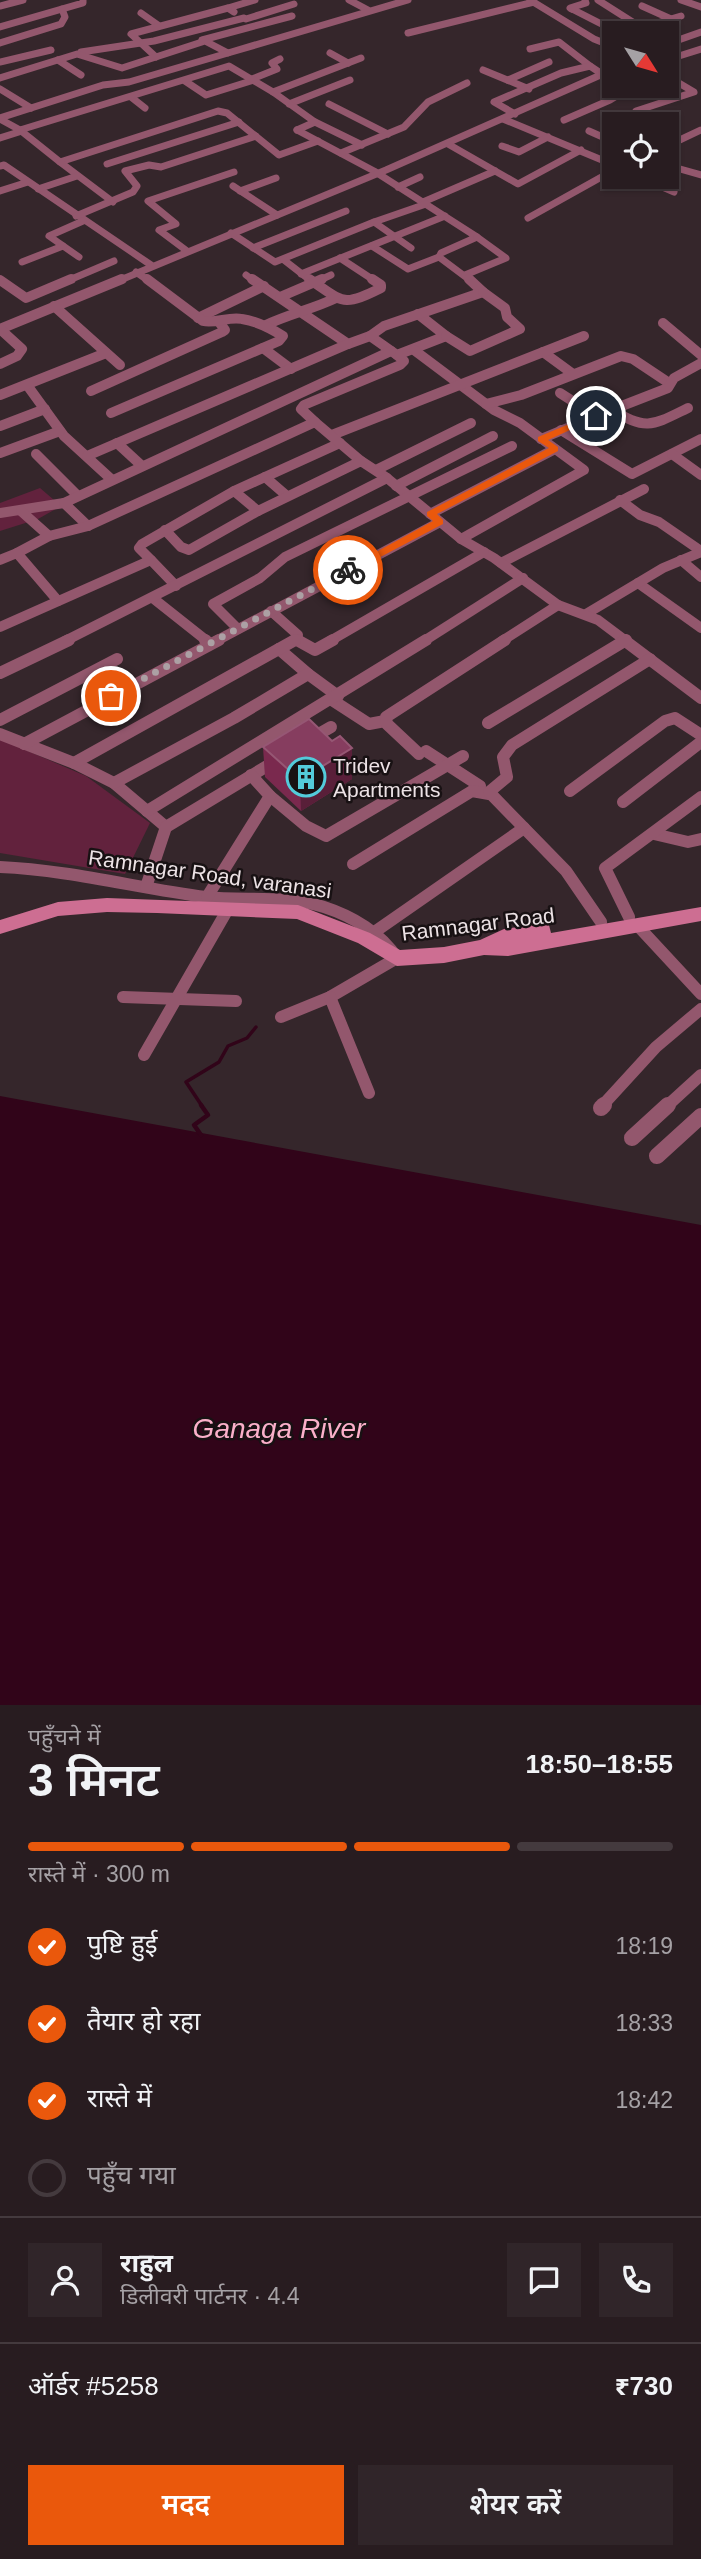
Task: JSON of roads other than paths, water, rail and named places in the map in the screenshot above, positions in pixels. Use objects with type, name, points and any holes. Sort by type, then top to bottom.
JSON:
[{"type":"main road","points":[[484,947],[504,936],[601,922],[633,921],[701,903]]},
{"type":"main road","name":"Ramnagar Road","points":[[0,928],[58,909],[143,906],[298,912],[364,938],[397,958],[444,955],[484,947],[508,948],[633,921],[701,914]]},
{"type":"street","points":[[23,0],[3,6],[8,24],[51,50],[81,75]]},
{"type":"street","points":[[8,24],[83,3],[83,0]]},
{"type":"street","points":[[223,0],[277,38]]},
{"type":"street","points":[[156,57],[131,34],[255,0]]},
{"type":"street","points":[[0,78],[80,54],[118,68],[292,16],[300,9],[287,0]]},
{"type":"street","points":[[349,0],[368,10]]},
{"type":"street","points":[[0,119],[103,85],[129,82],[408,0]]},
{"type":"street","points":[[552,14],[572,9],[587,2],[585,0]]},
{"type":"street","points":[[598,0],[624,21]]},
{"type":"street","points":[[681,0],[701,8]]},
{"type":"street","points":[[408,33],[532,1],[602,42]]},
{"type":"street","points":[[81,52],[191,32],[294,4]]},
{"type":"street","points":[[642,6],[671,19]]},
{"type":"street","points":[[0,43],[61,24],[65,17],[62,9]]},
{"type":"street","points":[[572,9],[602,24]]},
{"type":"street","points":[[141,13],[158,26]]},
{"type":"street","points":[[292,16],[313,28]]},
{"type":"street","points":[[665,21],[681,16]]},
{"type":"street","points":[[176,21],[228,53]]},
{"type":"street","points":[[576,29],[529,46],[559,42],[602,74]]},
{"type":"street","points":[[679,40],[701,32]]},
{"type":"street","points":[[596,40],[602,38]]},
{"type":"street","points":[[683,38],[701,49]]},
{"type":"street","points":[[679,56],[701,49]]},
{"type":"street","points":[[0,62],[51,50]]},
{"type":"street","points":[[330,53],[348,63]]},
{"type":"street","points":[[273,92],[361,58]]},
{"type":"street","points":[[185,81],[206,95],[277,69],[272,63],[280,59]]},
{"type":"street","points":[[508,80],[550,62]]},
{"type":"street","points":[[0,138],[131,97],[167,90],[229,66],[273,92],[318,124],[362,145]]},
{"type":"street","points":[[515,114],[494,102],[561,73],[590,66]]},
{"type":"street","points":[[483,70],[536,92]]},
{"type":"street","points":[[0,363],[17,356],[22,349],[0,329],[150,265],[379,175],[602,74]]},
{"type":"street","points":[[289,104],[351,80]]},
{"type":"street","points":[[679,82],[697,90]]},
{"type":"street","points":[[341,153],[408,124],[421,107],[438,95],[467,83]]},
{"type":"street","points":[[0,89],[31,108]]},
{"type":"street","points":[[636,111],[697,90]]},
{"type":"street","points":[[131,97],[145,108]]},
{"type":"street","points":[[564,120],[614,98]]},
{"type":"street","points":[[329,104],[388,134]]},
{"type":"street","points":[[60,162],[218,111],[227,113],[279,155],[317,141]]},
{"type":"street","points":[[340,118],[349,114]]},
{"type":"street","points":[[0,119],[21,131],[113,202]]},
{"type":"street","points":[[503,119],[602,160]]},
{"type":"street","points":[[107,164],[239,122]]},
{"type":"street","points":[[330,122],[297,130],[379,175],[506,258],[465,275]]},
{"type":"street","points":[[679,140],[701,130]]},
{"type":"street","points":[[589,131],[602,137]]},
{"type":"street","points":[[79,257],[49,234],[136,189],[137,186],[125,172],[149,165],[161,167],[256,136]]},
{"type":"street","points":[[502,146],[519,152],[548,137]]},
{"type":"street","points":[[449,144],[521,184],[581,150]]},
{"type":"street","points":[[0,166],[4,164],[150,265]]},
{"type":"street","points":[[679,170],[701,175]]},
{"type":"street","points":[[231,233],[273,262],[284,260],[495,171]]},
{"type":"street","points":[[187,251],[159,230],[176,224],[148,201],[234,172]]},
{"type":"street","points":[[38,189],[77,176]]},
{"type":"street","points":[[398,187],[420,177]]},
{"type":"street","points":[[528,218],[602,177]]},
{"type":"street","points":[[276,178],[237,188],[277,215]]},
{"type":"street","points":[[0,191],[28,182]]},
{"type":"street","points":[[666,189],[674,192]]},
{"type":"street","points":[[253,248],[346,211]]},
{"type":"street","points":[[301,274],[445,216]]},
{"type":"street","points":[[374,222],[411,248]]},
{"type":"street","points":[[372,246],[408,269],[439,257],[440,253],[477,237]]},
{"type":"street","points":[[22,261],[63,246]]},
{"type":"street","points":[[418,314],[463,349],[470,351],[520,329],[507,317],[505,308],[439,257]]},
{"type":"street","points":[[284,260],[335,298],[349,302],[382,286],[340,258]]},
{"type":"street","points":[[0,280],[26,298],[114,261]]},
{"type":"street","points":[[136,272],[184,304],[198,318],[211,323],[234,318],[260,326],[266,325],[288,315],[304,313],[335,298]]},
{"type":"street","points":[[246,275],[348,344]]},
{"type":"street","points":[[280,297],[331,275]]},
{"type":"street","points":[[75,277],[94,290]]},
{"type":"street","points":[[198,318],[264,286]]},
{"type":"street","points":[[45,290],[57,305],[120,365]]},
{"type":"street","points":[[87,456],[370,337],[384,326],[483,292]]},
{"type":"street","points":[[91,391],[222,332],[225,330],[219,322]]},
{"type":"street","points":[[663,323],[701,355]]},
{"type":"street","points":[[111,413],[279,341],[284,336],[266,325]]},
{"type":"street","points":[[0,513],[64,503],[111,479],[394,353],[414,350],[446,336]]},
{"type":"street","points":[[332,435],[584,336]]},
{"type":"street","points":[[370,337],[404,361],[301,407],[361,461],[387,478],[461,539],[501,563],[558,605],[586,614],[626,640],[701,698]]},
{"type":"street","points":[[263,348],[291,369]]},
{"type":"street","points":[[414,350],[583,471],[461,539]]},
{"type":"street","points":[[543,352],[573,374]]},
{"type":"street","points":[[0,396],[106,353]]},
{"type":"street","points":[[486,404],[521,395],[621,355],[633,359],[669,383]]},
{"type":"street","points":[[541,439],[668,388],[669,383],[701,363]]},
{"type":"street","points":[[27,385],[60,431],[111,479]]},
{"type":"street","points":[[560,393],[596,416]]},
{"type":"street","points":[[613,410],[633,424],[652,425],[688,408]]},
{"type":"street","points":[[0,426],[45,409]]},
{"type":"street","points":[[58,601],[6,555],[49,536],[88,526],[315,422]]},
{"type":"street","points":[[376,470],[471,423]]},
{"type":"street","points":[[561,430],[632,474],[701,439]]},
{"type":"street","points":[[0,453],[60,431]]},
{"type":"street","points":[[396,486],[493,436]]},
{"type":"street","points":[[117,443],[142,466]]},
{"type":"street","points":[[176,586],[139,546],[234,491],[341,443]]},
{"type":"street","points":[[238,629],[213,604],[260,578],[278,561],[512,446]]},
{"type":"street","points":[[24,744],[271,611],[555,449]]},
{"type":"street","points":[[36,454],[78,496]]},
{"type":"street","points":[[672,454],[701,475]]},
{"type":"street","points":[[165,530],[186,550],[287,496],[361,461]]},
{"type":"street","points":[[265,477],[287,496]]},
{"type":"street","points":[[0,673],[154,598],[222,560],[387,478]]},
{"type":"street","points":[[501,563],[644,489]]},
{"type":"street","points":[[234,491],[258,511]]},
{"type":"street","points":[[621,500],[701,551]]},
{"type":"street","points":[[64,503],[88,526]]},
{"type":"street","points":[[21,511],[49,536]]},
{"type":"street","points":[[202,543],[222,560]]},
{"type":"street","points":[[586,614],[638,583],[701,551]]},
{"type":"street","points":[[296,639],[314,650],[484,552]]},
{"type":"street","points":[[1,624],[151,560]]},
{"type":"street","points":[[681,560],[701,577]]},
{"type":"street","points":[[147,811],[335,698],[523,578]]},
{"type":"street","points":[[638,583],[701,628]]},
{"type":"street","points":[[154,598],[211,644]]},
{"type":"street","points":[[385,721],[386,717],[558,605]]},
{"type":"street","points":[[271,611],[295,632],[296,639]]},
{"type":"street","points":[[74,763],[296,639]]},
{"type":"street","points":[[488,723],[626,640]]},
{"type":"street","points":[[279,649],[369,724],[385,721]]},
{"type":"street","points":[[0,720],[117,659]]},
{"type":"street","points":[[354,864],[472,791],[490,790],[507,776],[502,753],[650,659]]},
{"type":"street","points":[[114,783],[234,718],[308,674]]},
{"type":"street","points":[[570,792],[666,721],[679,720],[701,735]]},
{"type":"street","points":[[385,721],[423,753],[485,790],[566,871],[601,922]]},
{"type":"street","points":[[146,887],[166,827],[331,727]]},
{"type":"street","points":[[0,734],[74,763],[114,783],[166,827]]},
{"type":"street","points":[[623,802],[701,742]]},
{"type":"street","points":[[251,775],[270,796],[295,814],[313,833],[326,836],[463,757]]},
{"type":"street","points":[[207,897],[270,796]]},
{"type":"street","points":[[701,797],[654,834],[605,867],[633,921],[701,994]]},
{"type":"street","points":[[373,933],[524,828]]},
{"type":"street","points":[[654,834],[688,842],[701,839]]},
{"type":"street","name":"Ramnagar Road, varanasi","points":[[0,867],[54,870],[207,897],[306,904],[334,910],[373,933],[391,948],[397,958]]},
{"type":"street","points":[[144,1055],[228,909]]},
{"type":"street","points":[[281,1017],[330,997],[397,958]]},
{"type":"street","points":[[123,997],[236,1001]]},
{"type":"street","points":[[330,997],[369,1093]]},
{"type":"street","points":[[601,1108],[656,1047],[701,1009]]},
{"type":"street","points":[[632,1139],[701,1075]]},
{"type":"street","points":[[657,1156],[701,1116]]},
{"type":"water","name":"Ganaga River","points":[[0,1096],[701,1225],[701,1705],[0,1705]]},
{"type":"waterway","points":[[202,1106],[186,1082],[219,1062],[228,1046],[247,1038],[256,1027]]},
{"type":"waterway","points":[[201,1105],[208,1115],[194,1125],[201,1135]]},
{"type":"place","name":"Tridev Apartments","points":[[306,777]]}]
